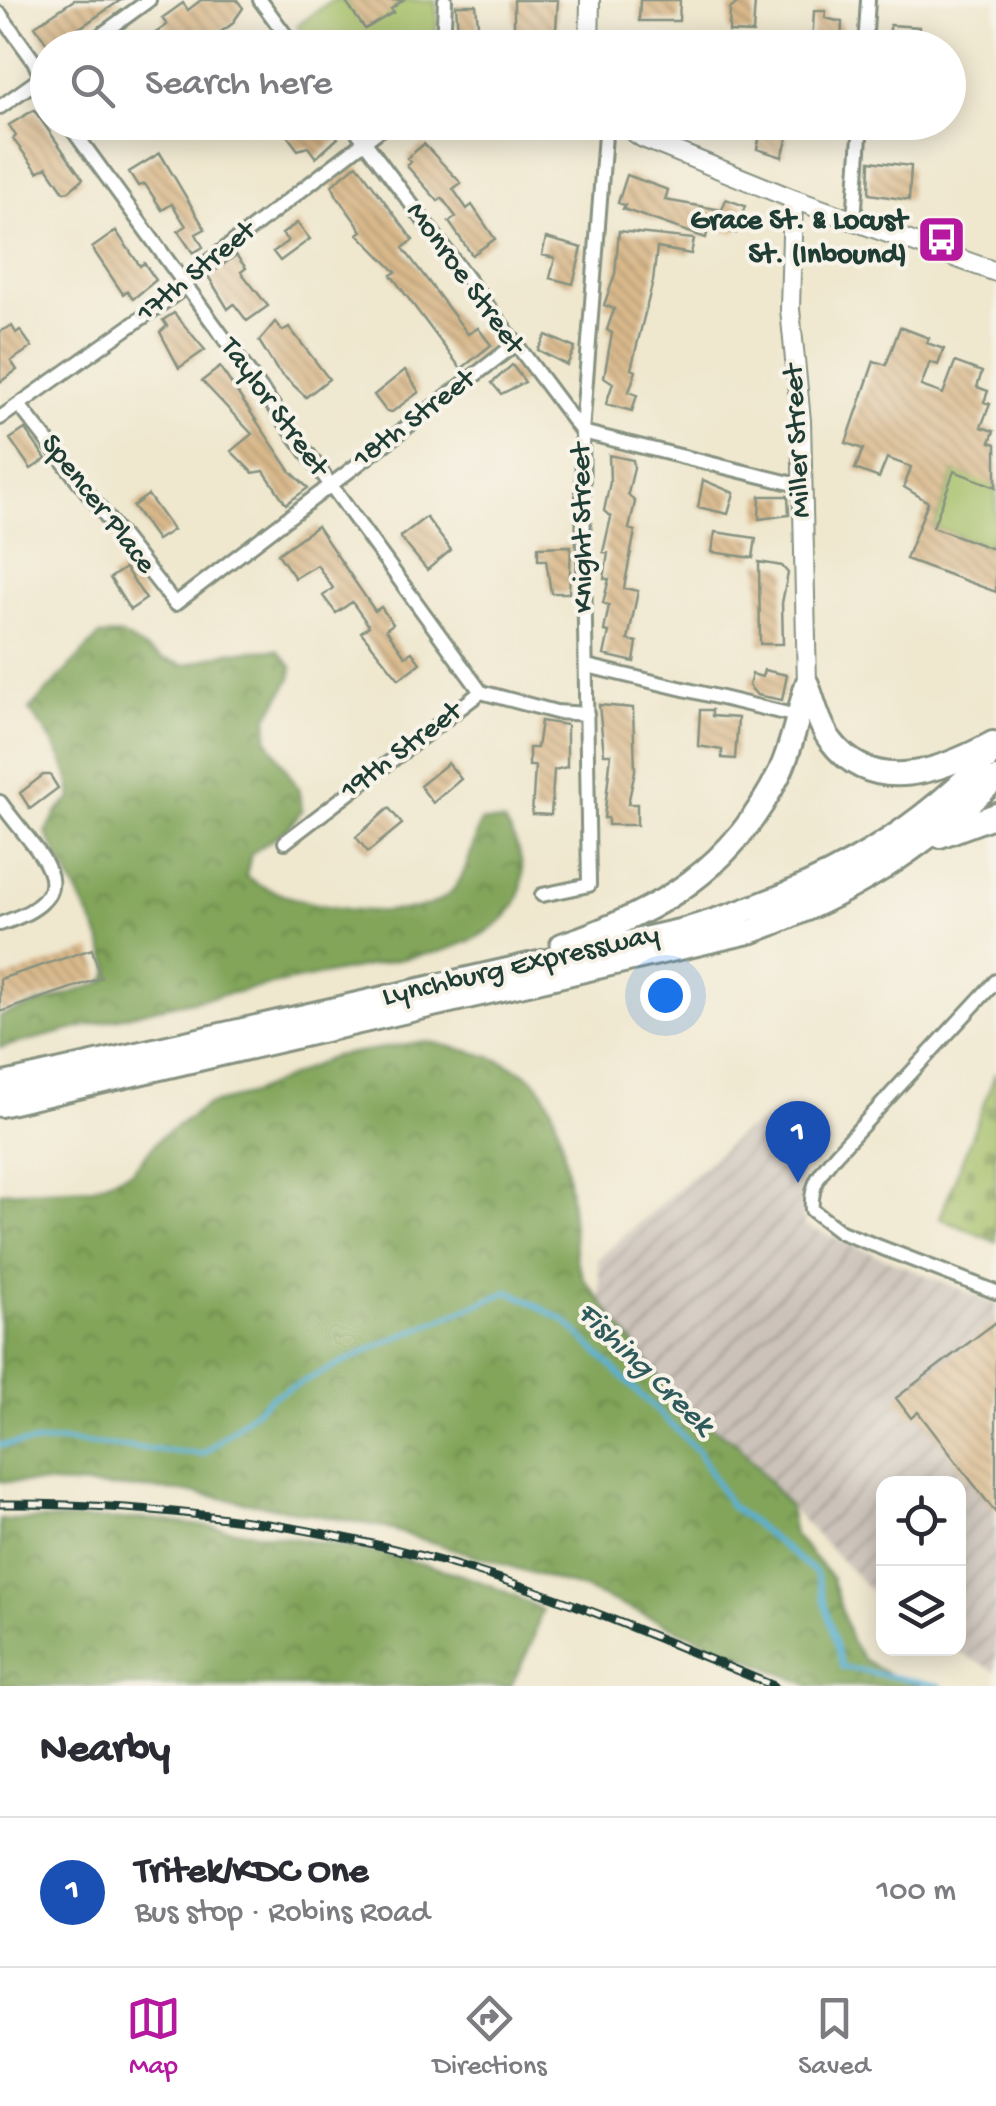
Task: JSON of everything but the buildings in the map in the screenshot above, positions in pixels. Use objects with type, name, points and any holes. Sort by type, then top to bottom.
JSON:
[{"type":"highway","points":[[450,984],[630,922],[678,892],[719,858],[764,801],[780,771],[807,684]]},
{"type":"highway","points":[[807,684],[831,742],[868,769],[894,775],[922,774],[996,745]]},
{"type":"highway","name":"Lynchburg Expressway","points":[[0,1085],[684,930],[788,897],[835,875],[909,829],[996,745]]},
{"type":"highway","name":"Lynchburg Expressway","points":[[0,1105],[706,944],[797,914],[928,841],[996,778]]},
{"type":"highway","points":[[928,841],[996,815]]},
{"type":"main road","points":[[589,30],[590,0]]},
{"type":"main road","points":[[648,140],[792,199],[996,272]]},
{"type":"main road","name":"Miller Street","points":[[792,199],[790,309],[802,420],[807,684]]},
{"type":"street","points":[[108,30],[149,0]]},
{"type":"street","points":[[260,0],[282,30]]},
{"type":"street","points":[[444,30],[445,0]]},
{"type":"street","points":[[866,30],[868,0]]},
{"type":"street","points":[[0,14],[30,56]]},
{"type":"street","points":[[0,108],[30,86]]},
{"type":"street","name":"Taylor Street","points":[[80,140],[481,692]]},
{"type":"street","name":"Monroe Street","points":[[362,140],[582,432]]},
{"type":"street","name":"17th Street","points":[[0,418],[184,285],[368,140]]},
{"type":"street","name":"Knight Street","points":[[542,896],[589,885],[582,432],[605,140]]},
{"type":"street","points":[[854,220],[860,140]]},
{"type":"street","name":"18th Street","points":[[175,604],[514,346]]},
{"type":"street","name":"Spencer Place","points":[[19,405],[175,604]]},
{"type":"street","points":[[582,432],[802,486]]},
{"type":"street","points":[[586,666],[798,716]]},
{"type":"street","name":"19th Street","points":[[285,842],[481,692],[556,712],[587,714]]},
{"type":"street","points":[[0,802],[53,875],[53,891],[43,906],[0,924]]},
{"type":"street","points":[[996,982],[836,1154],[816,1178],[811,1194],[812,1210],[841,1232],[996,1292]]},
{"type":"shaded area","points":[[789,1107],[799,1150],[804,1225],[996,1304],[996,1672],[965,1656],[966,1476],[876,1476],[876,1597],[789,1506],[738,1444],[684,1410],[601,1303],[598,1259],[742,1132]]},
{"type":"green space","points":[[332,0],[435,0],[438,21],[436,30],[300,30],[297,26]]},
{"type":"green space","points":[[954,471],[996,484],[996,525],[988,547],[933,527]]},
{"type":"green space","points":[[122,635],[162,659],[185,665],[229,652],[278,650],[292,667],[291,678],[268,717],[267,739],[298,788],[302,810],[288,828],[251,854],[246,876],[264,887],[317,904],[380,911],[409,909],[434,903],[457,885],[481,821],[505,822],[522,869],[515,905],[487,932],[442,951],[162,1007],[0,1048],[0,1016],[96,985],[106,980],[110,969],[97,931],[46,833],[56,813],[72,798],[58,751],[29,710],[99,636]]},
{"type":"green space","points":[[426,1041],[504,1062],[528,1075],[542,1089],[560,1132],[576,1258],[584,1279],[684,1410],[738,1444],[789,1506],[794,1535],[831,1577],[851,1640],[863,1659],[893,1677],[922,1686],[811,1686],[584,1589],[379,1526],[182,1491],[0,1481],[0,1192],[91,1188],[132,1171],[161,1137],[207,1105],[248,1095],[335,1056]]},
{"type":"green space","points":[[996,1072],[996,1242],[940,1218]]},
{"type":"green space","points":[[150,1519],[299,1539],[403,1559],[500,1589],[542,1610],[511,1686],[0,1686],[0,1520]]},
{"type":"waterway","name":"Fishing Creek","points":[[0,1445],[62,1441],[203,1454],[273,1396],[382,1344],[510,1291],[565,1321],[697,1450],[730,1505],[816,1573],[842,1667],[941,1686]]},
{"type":"railway","points":[[0,1504],[180,1513],[359,1541],[475,1571],[551,1596],[774,1686]]},
{"type":"place","name":"Grace St. & Locust St. (Inbound)","points":[[942,239]]},
{"type":"place","name":"Tritek/KDC One","points":[[798,1183]]}]
